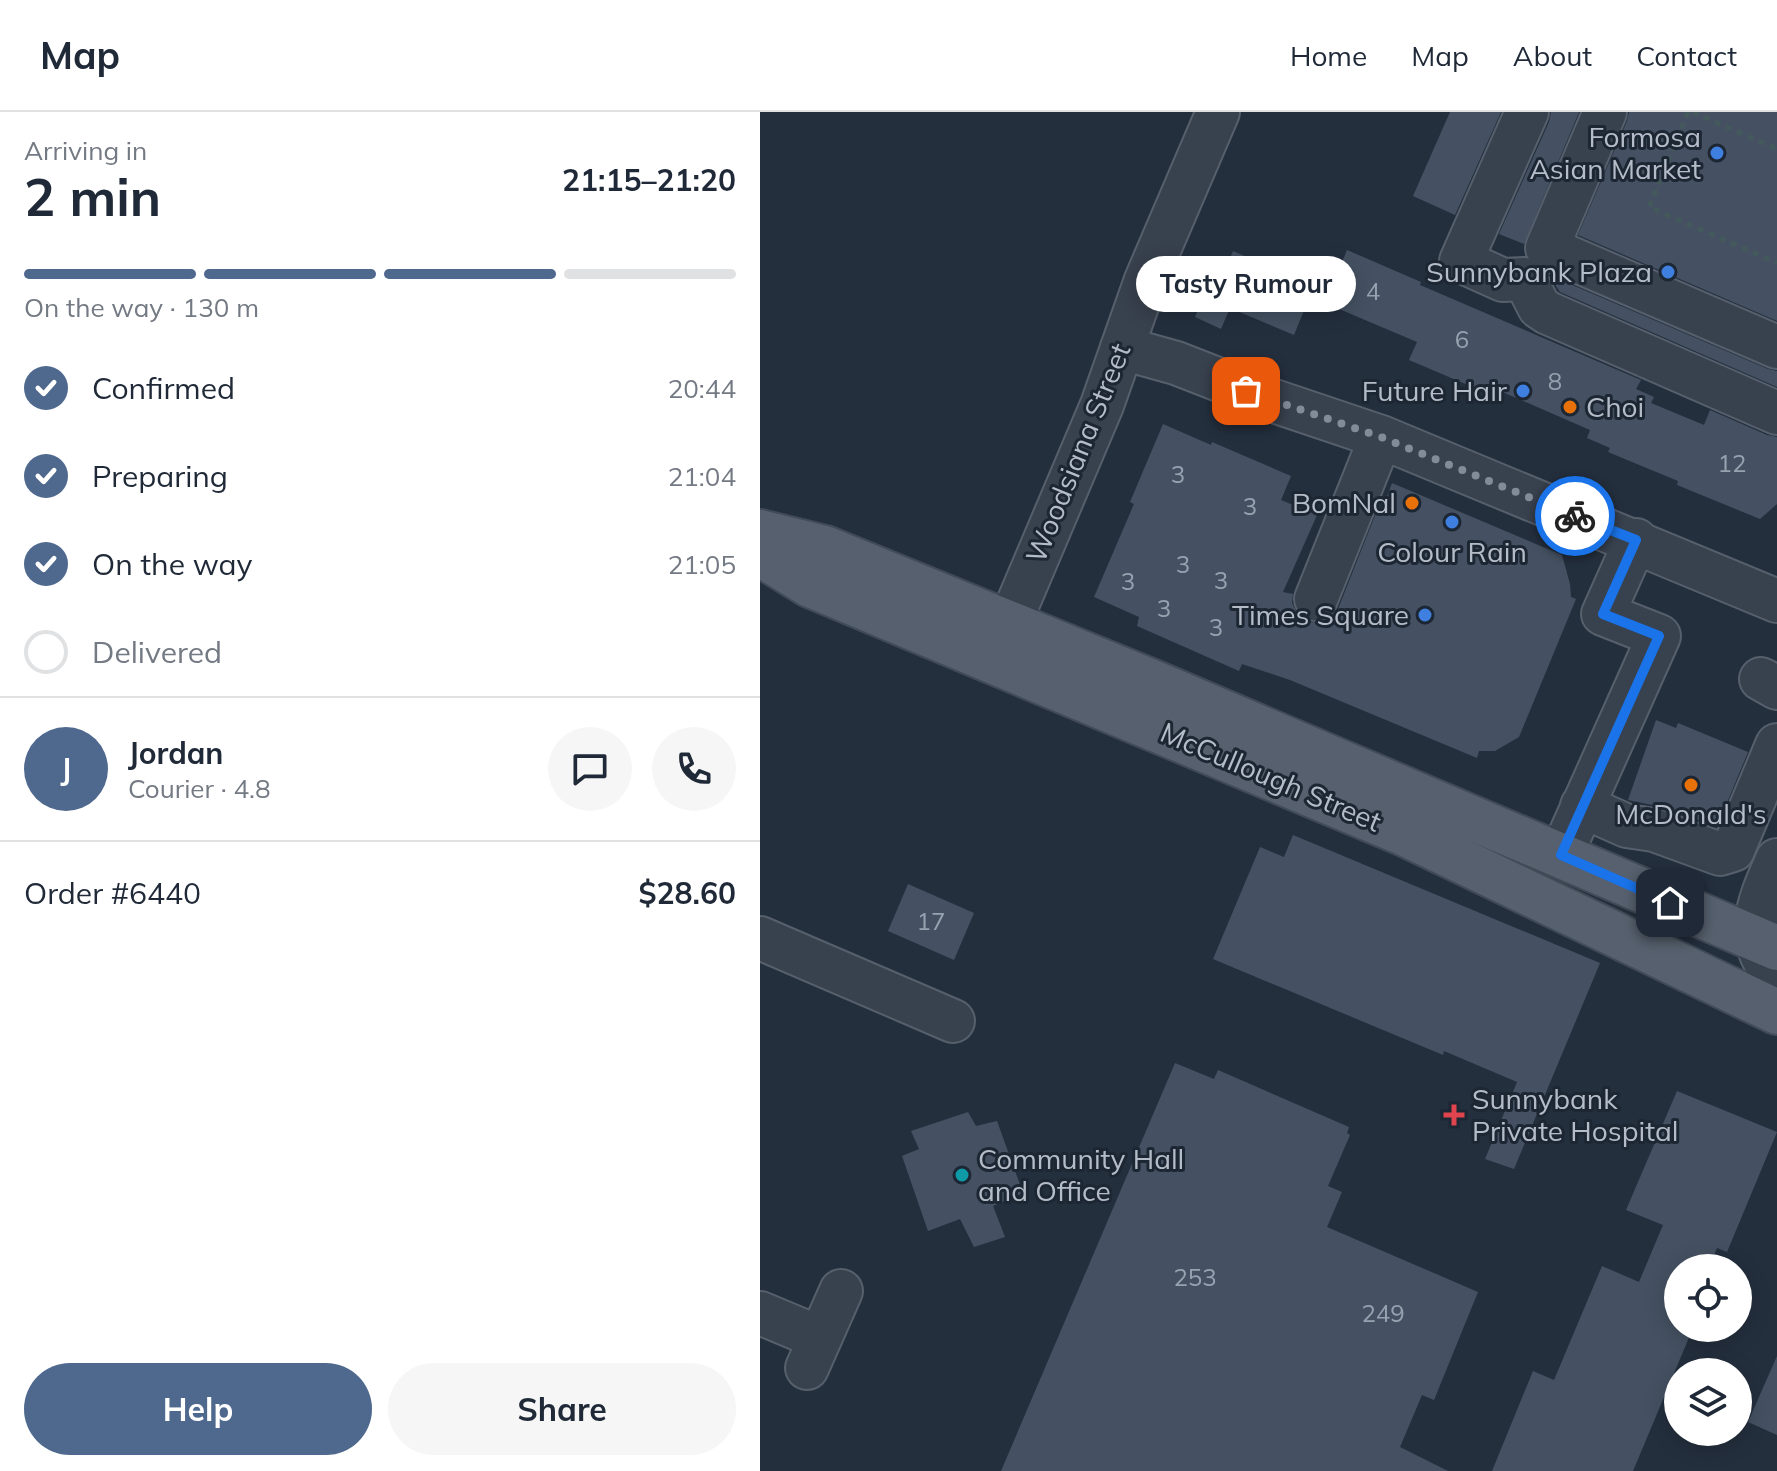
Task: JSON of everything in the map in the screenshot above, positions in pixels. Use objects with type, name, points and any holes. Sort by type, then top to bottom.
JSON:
[{"type":"main road","name":"McCullough Street","points":[[760,532],[825,548],[1001,643],[1777,1012]]},
{"type":"main road","name":"McCullough Street","points":[[760,554],[810,585],[1001,643],[1561,855],[1771,956]]},
{"type":"street","name":"Woodsiana Street","points":[[1001,643],[1102,405],[1146,280],[1218,112]]},
{"type":"street","points":[[1527,112],[1461,261],[1503,280],[1536,263],[1777,347]]},
{"type":"street","points":[[1605,112],[1536,263],[1539,307],[1777,413]]},
{"type":"street","points":[[1122,348],[1176,363],[1271,400],[1381,437],[1636,540],[1777,601]]},
{"type":"street","points":[[1316,599],[1381,437]]},
{"type":"street","points":[[1561,855],[1659,636],[1603,614],[1636,540]]},
{"type":"street","points":[[1582,806],[1627,826],[1654,830],[1697,847],[1727,854],[1733,850],[1777,745]]},
{"type":"street","points":[[1771,956],[1756,909],[1777,860]]},
{"type":"street","points":[[760,938],[953,1021]]},
{"type":"street","points":[[760,1313],[814,1353],[841,1291]]},
{"type":"path","points":[[1777,149],[1691,112],[1649,207],[1777,263]]},
{"type":"building","points":[[1450,112],[1501,112],[1455,215],[1413,196]]},
{"type":"building","points":[[1551,112],[1579,112],[1524,244],[1499,234]]},
{"type":"building","points":[[1629,112],[1777,112],[1777,321],[1578,235]]},
{"type":"building","points":[[1347,250],[1421,282],[1420,285],[1641,380],[1636,389],[1654,397],[1651,403],[1704,425],[1710,410],[1777,437],[1777,504],[1760,519],[1608,452],[1610,448],[1587,438],[1590,430],[1491,387],[1489,394],[1409,360],[1417,342],[1325,303]]},
{"type":"building","points":[[1233,251],[1314,286],[1294,335],[1230,308],[1221,329],[1195,317],[1209,285],[1218,288]]},
{"type":"building","points":[[1556,278],[1777,371],[1777,387],[1560,292],[1554,283]]},
{"type":"building","points":[[1163,424],[1291,476],[1281,500],[1317,515],[1283,592],[1293,594],[1292,603],[1297,613],[1308,621],[1319,623],[1330,618],[1338,609],[1376,513],[1380,515],[1392,483],[1562,555],[1571,597],[1576,599],[1519,737],[1495,751],[1479,751],[1477,758],[1290,680],[1242,664],[1239,671],[1137,626],[1139,617],[1094,597],[1134,504],[1130,502]]},
{"type":"building","name":"McDonald's","points":[[1656,720],[1676,728],[1678,723],[1748,752],[1717,827],[1662,807],[1628,800]]},
{"type":"building","points":[[1293,835],[1600,963],[1514,1169],[1485,1159],[1517,1082],[1444,1051],[1443,1055],[1213,959],[1260,847],[1284,857]]},
{"type":"building","points":[[908,884],[974,913],[954,960],[888,931]]},
{"type":"building","points":[[1175,1063],[1214,1079],[1218,1070],[1349,1127],[1347,1133],[1350,1135],[1328,1186],[1342,1192],[1327,1227],[1478,1292],[1434,1400],[1422,1395],[1400,1447],[1448,1471],[1001,1471]]},
{"type":"building","points":[[1677,1091],[1777,1132],[1727,1252],[1717,1248],[1715,1254],[1664,1254],[1664,1342],[1687,1342],[1680,1358],[1664,1358],[1664,1397],[1633,1471],[1492,1471],[1533,1371],[1554,1380],[1602,1266],[1639,1282],[1663,1225],[1626,1210]]},
{"type":"building","name":"Community Hall and Office","points":[[968,1112],[976,1126],[997,1121],[1023,1193],[993,1206],[1005,1237],[974,1247],[960,1219],[928,1231],[902,1156],[919,1149],[911,1131]]},
{"type":"building","points":[[1777,1356],[1777,1435],[1752,1424],[1752,1413]]},
{"type":"way so far","points":[[1246,391],[1381,437],[1575,516]]},
{"type":"place","name":"Formosa Asian Market","points":[[1717,153]]},
{"type":"place","name":"Sunnybank Plaza","points":[[1668,272]]},
{"type":"place","name":"Tasty Rumour","points":[[1246,391]]},
{"type":"place","name":"Future Hair","points":[[1523,391]]},
{"type":"place","name":"Choi","points":[[1570,407]]},
{"type":"place","name":"BomNal","points":[[1412,503]]},
{"type":"place","name":"Colour Rain","points":[[1452,522]]},
{"type":"place","name":"Times Square","points":[[1425,615]]},
{"type":"place","name":"McDonald's","points":[[1691,785]]},
{"type":"place","name":"Sunnybank Private Hospital","points":[[1454,1115]]},
{"type":"place","name":"Community Hall and Office","points":[[962,1175]]},
{"type":"route","points":[[1575,516],[1636,540],[1603,614],[1659,636],[1561,855],[1670,903]]}]
